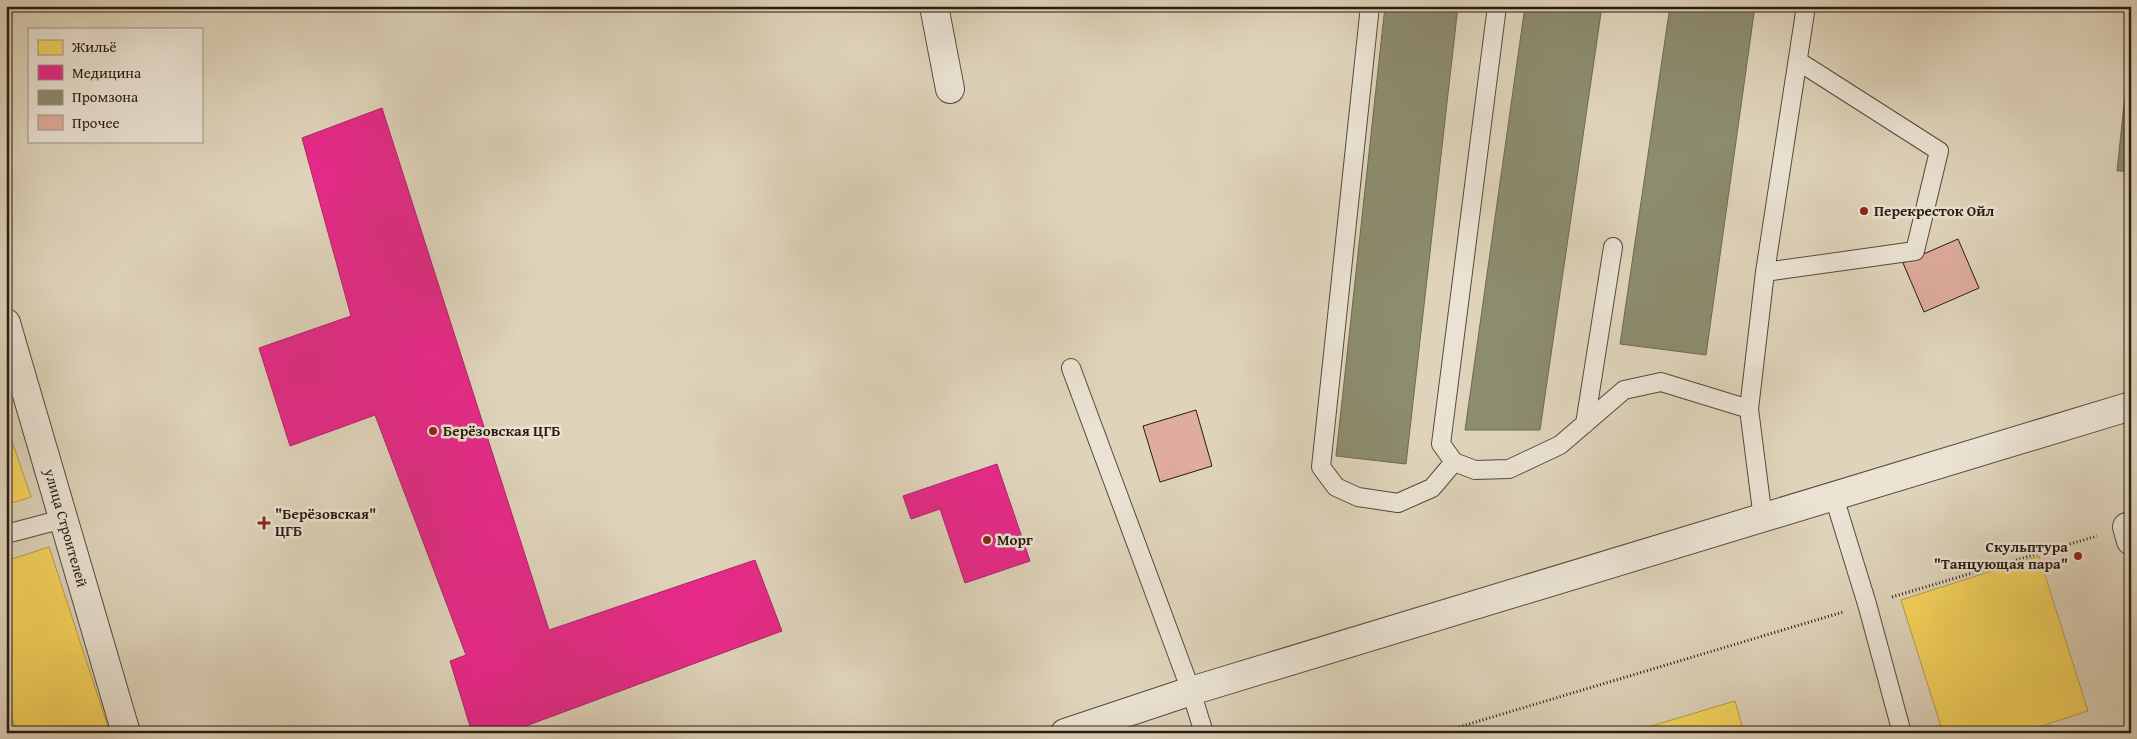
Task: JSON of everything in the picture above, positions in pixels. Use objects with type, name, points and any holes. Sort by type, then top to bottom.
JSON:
[{"type":"street","points":[[934,6],[950,89]]},
{"type":"street","name":"улица Строителей","points":[[6,323],[126,733]]},
{"type":"street","points":[[1065,733],[1191,691],[1834,498],[2131,406]]},
{"type":"lane","points":[[1370,6],[1321,467],[1336,487],[1358,497],[1398,503],[1432,488],[1454,462]]},
{"type":"lane","points":[[1497,6],[1441,444],[1454,462],[1475,470],[1509,469],[1560,444],[1624,390],[1662,382],[1749,408]]},
{"type":"lane","points":[[1763,518],[1749,408],[1765,272],[1806,6]]},
{"type":"lane","points":[[1765,272],[1914,251],[1939,150],[1798,62]]},
{"type":"lane","points":[[1585,424],[1613,247]]},
{"type":"lane","points":[[1071,368],[1191,691],[1204,733]]},
{"type":"lane","points":[[1834,498],[1867,604],[1902,733]]},
{"type":"lane","points":[[6,534],[63,519]]},
{"type":"path","points":[[1439,733],[1867,604],[2129,534]]},
{"type":"building: Жильё","points":[[6,423],[31,497],[6,505]]},
{"type":"building: Жильё","points":[[49,547],[110,733],[17,733],[6,700],[6,561]]},
{"type":"building: Жильё","points":[[2039,556],[2088,711],[2020,733],[1943,733],[1901,600]]},
{"type":"building: Жильё","points":[[1735,701],[1744,733],[1628,733]]},
{"type":"building: Жильё","points":[[2051,725],[2053,733],[2028,733]]},
{"type":"building: Медицина","name":"Берёзовская ЦГБ","points":[[382,108],[549,630],[755,560],[782,631],[507,733],[472,733],[450,661],[466,655],[375,415],[290,446],[259,348],[351,316],[302,138]]},
{"type":"building: Медицина","name":"Морг","points":[[997,464],[1030,561],[965,583],[940,509],[911,519],[903,496]]},
{"type":"building: Промзона","points":[[1385,6],[1458,6],[1406,464],[1336,456]]},
{"type":"building: Промзона","points":[[1525,6],[1602,6],[1540,430],[1465,430]]},
{"type":"building: Промзона","points":[[1670,6],[1755,6],[1706,355],[1620,344]]},
{"type":"building: Промзона","points":[[2131,38],[2131,171],[2117,171]]},
{"type":"building: Прочее","points":[[1958,239],[1979,288],[1924,312],[1903,263]]},
{"type":"building: Прочее","points":[[1196,410],[1212,466],[1160,482],[1143,426]]},
{"type":"place","name":"Перекресток Ойл","points":[[1864,211]]},
{"type":"place","name":"Берёзовская ЦГБ","points":[[433,431]]},
{"type":"place","name":"\"Берёзовская\" ЦГБ","points":[[264,523]]},
{"type":"place","name":"Морг","points":[[987,540]]},
{"type":"place","name":"Скульптура \"Танцующая пара\"","points":[[2078,556]]}]
